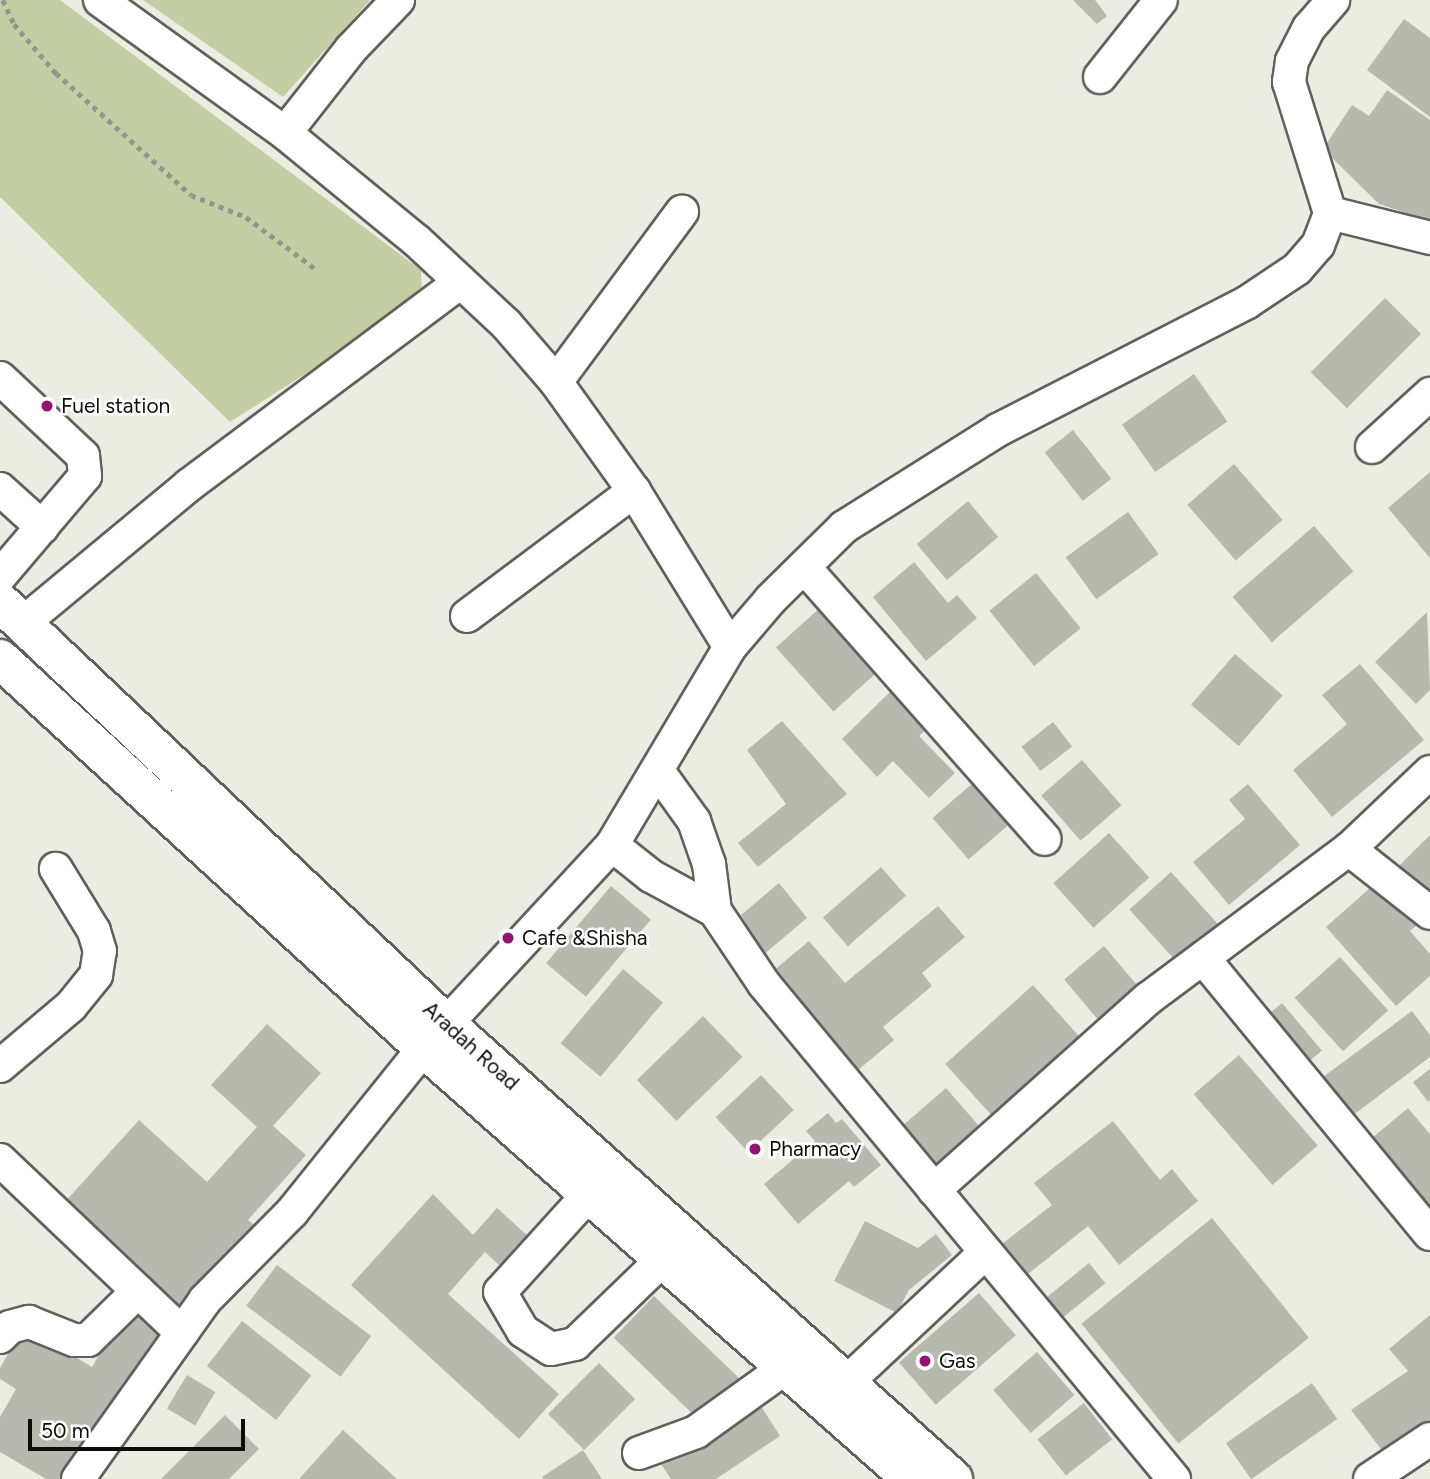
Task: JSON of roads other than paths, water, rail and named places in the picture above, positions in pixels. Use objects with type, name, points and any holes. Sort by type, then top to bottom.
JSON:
[{"type":"main road","name":"Aradah Road","points":[[11,612],[436,1036],[589,1194],[912,1479]]},
{"type":"main road","name":"Aradah Road","points":[[0,659],[436,1036],[846,1382],[953,1479]]},
{"type":"street","points":[[100,0],[285,133],[460,282],[556,382],[634,491],[730,647]]},
{"type":"street","points":[[285,133],[351,49],[398,0]]},
{"type":"street","points":[[1100,77],[1161,0]]},
{"type":"street","points":[[78,1479],[205,1300],[292,1212],[436,1036],[612,845],[730,647],[844,527],[998,430],[1246,303],[1297,269],[1318,244],[1330,214],[1289,82],[1292,61],[1309,28],[1333,0]]},
{"type":"street","points":[[556,382],[682,212]]},
{"type":"street","points":[[1330,214],[1430,238]]},
{"type":"street","points":[[11,612],[189,485],[460,282]]},
{"type":"street","points":[[0,378],[83,456],[85,476],[0,576]]},
{"type":"street","points":[[1371,447],[1430,394]]},
{"type":"street","points":[[0,489],[42,527]]},
{"type":"street","points":[[467,616],[634,491]]},
{"type":"street","points":[[804,567],[1045,839]]},
{"type":"street","points":[[658,771],[694,821],[709,864],[715,911]]},
{"type":"street","points":[[934,1190],[1149,998],[1349,849],[1430,772]]},
{"type":"street","points":[[612,845],[651,876],[715,911],[807,1042],[1174,1479]]},
{"type":"street","points":[[1349,849],[1430,913]]},
{"type":"street","points":[[0,1066],[71,1006],[96,975],[100,951],[94,931],[56,869]]},
{"type":"street","points":[[1203,958],[1430,1234]]},
{"type":"street","points":[[0,1160],[182,1333]]},
{"type":"street","points":[[589,1194],[500,1293],[523,1331],[551,1349],[575,1344],[662,1260]]},
{"type":"street","points":[[846,1382],[985,1253]]},
{"type":"street","points":[[0,1337],[10,1327],[29,1322],[74,1340],[88,1340],[138,1291]]},
{"type":"street","points":[[639,1453],[696,1432],[785,1368]]},
{"type":"street","points":[[1370,1479],[1430,1438]]},
{"type":"place","name":"Fuel station","points":[[47,406]]},
{"type":"place","name":"Cafe &Shisha","points":[[508,938]]},
{"type":"place","name":"Pharmacy","points":[[755,1149]]},
{"type":"place","name":"Gas","points":[[925,1361]]}]
